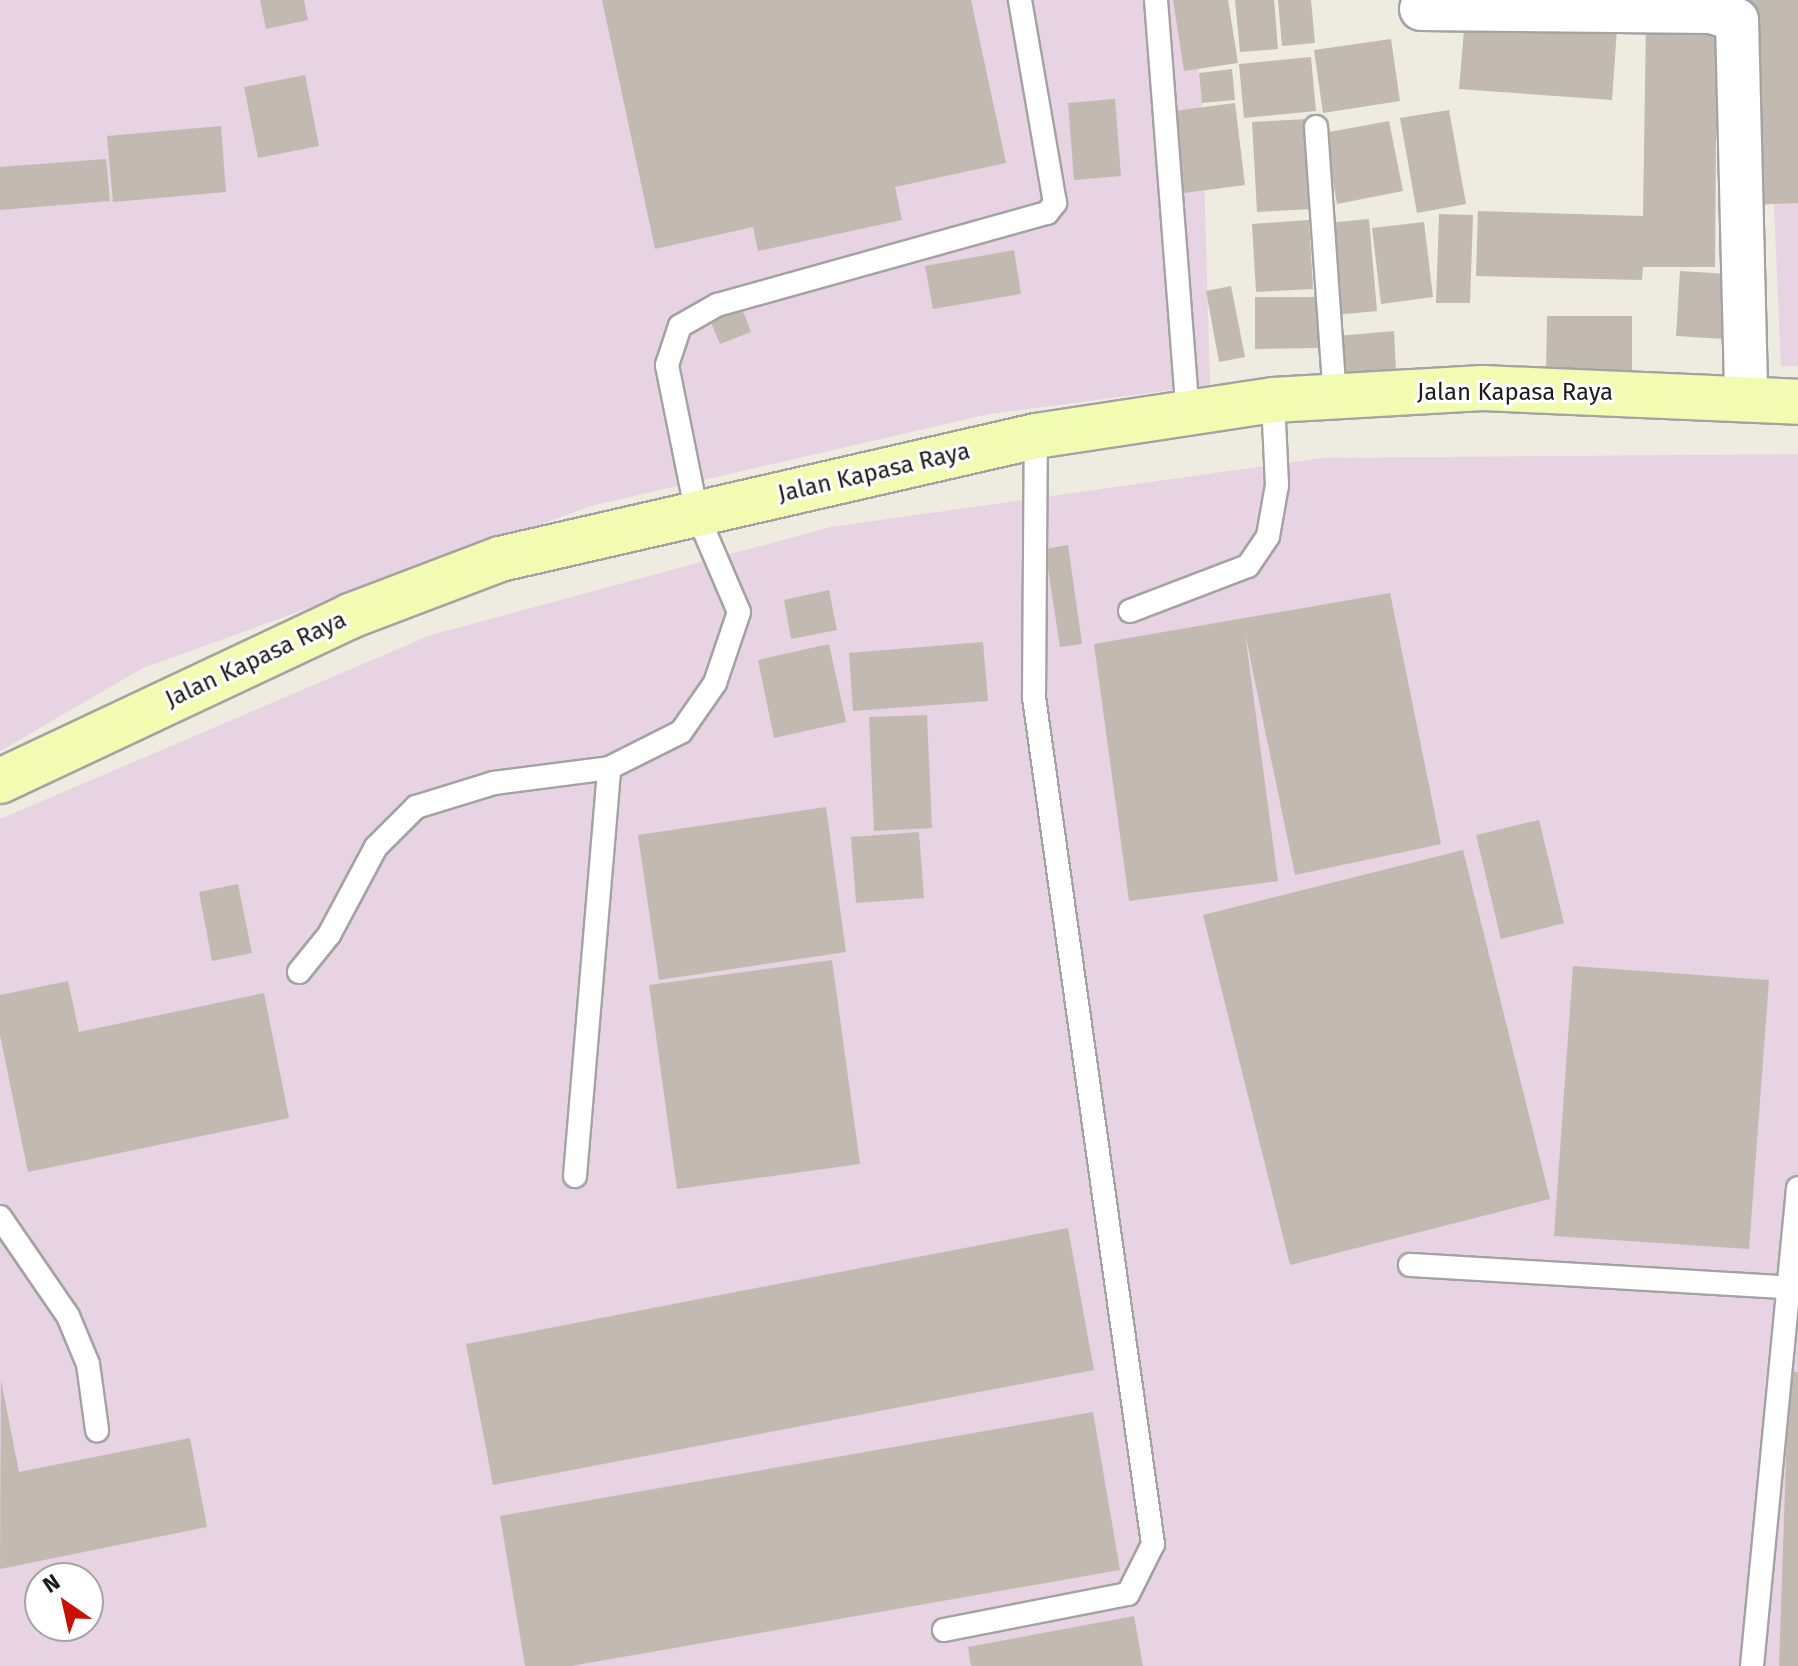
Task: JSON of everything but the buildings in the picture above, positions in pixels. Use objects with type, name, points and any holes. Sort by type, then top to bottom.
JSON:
[{"type":"main road","name":"Jalan Kapasa Raya","points":[[0,781],[350,616],[500,559],[1036,436],[1273,400],[1483,388],[1798,402]]},
{"type":"street","points":[[1421,9],[1711,12],[1737,20],[1746,400]]},
{"type":"lane","points":[[299,972],[329,935],[376,847],[416,807],[494,783],[609,768],[681,732],[715,683],[739,612],[697,514],[667,365],[680,326],[717,305],[1035,220],[1055,203],[1020,0]]},
{"type":"lane","points":[[1156,0],[1188,413]]},
{"type":"lane","points":[[1316,127],[1335,396]]},
{"type":"lane","points":[[1130,611],[1248,566],[1268,536],[1277,485],[1273,400]]},
{"type":"lane","points":[[944,1630],[1128,1594],[1153,1544],[1034,697],[1036,436]]},
{"type":"lane","points":[[575,1176],[609,768]]},
{"type":"lane","points":[[1752,1666],[1784,1287],[1798,1188]]},
{"type":"lane","points":[[0,1217],[68,1316],[88,1364],[97,1430]]},
{"type":"lane","points":[[1410,1265],[1784,1287]]},
{"type":"shaded area","points":[[0,0],[1191,0],[1202,103],[1210,385],[989,414],[591,506],[143,668],[0,751]]},
{"type":"shaded area","points":[[1765,0],[1798,0],[1798,366],[1781,366]]},
{"type":"shaded area","points":[[1798,454],[1798,1666],[0,1666],[0,819],[431,635],[831,527],[1322,458]]}]
